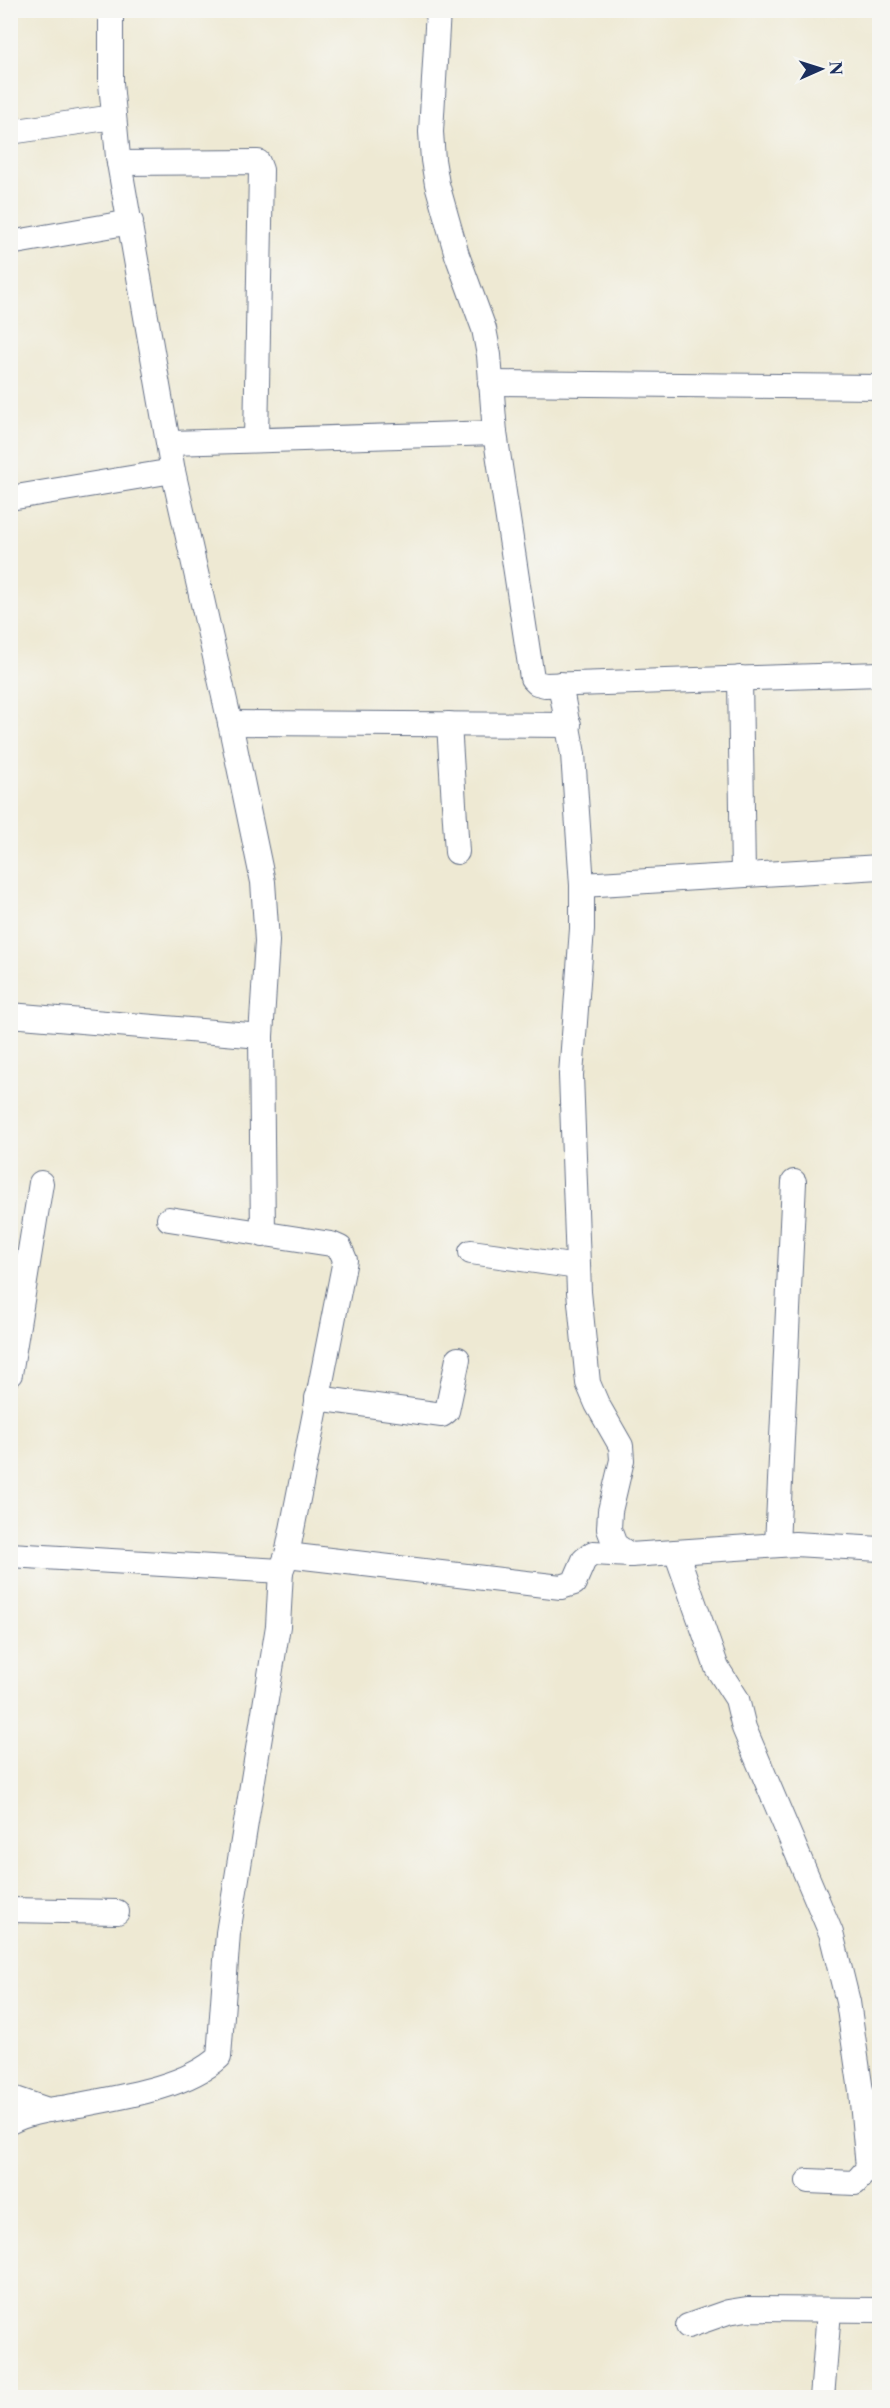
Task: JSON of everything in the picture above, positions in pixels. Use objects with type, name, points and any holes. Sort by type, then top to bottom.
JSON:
[{"type":"street","points":[[111,10],[114,117],[119,163],[170,443],[173,471],[231,723],[260,863],[266,908],[267,941],[261,1036],[263,1235]]},
{"type":"street","points":[[438,10],[432,100],[433,160],[437,184],[457,255],[482,316],[489,356],[495,433],[532,678],[541,685],[879,674]]},
{"type":"street","points":[[10,132],[114,117]]},
{"type":"street","points":[[119,163],[253,160],[258,162],[261,170],[256,440]]},
{"type":"street","points":[[10,243],[131,222]]},
{"type":"street","points":[[490,382],[879,387]]},
{"type":"street","points":[[170,443],[495,433]]},
{"type":"street","points":[[11,497],[173,471]]},
{"type":"street","points":[[740,678],[743,875]]},
{"type":"street","points":[[560,684],[568,725],[582,885],[582,929],[571,1075],[578,1267],[588,1383],[621,1446],[622,1460],[610,1511],[609,1529],[615,1545],[630,1555]]},
{"type":"street","points":[[231,723],[568,725]]},
{"type":"street","points":[[449,724],[457,852]]},
{"type":"street","points":[[582,885],[879,867]]},
{"type":"street","points":[[10,1015],[261,1036]]},
{"type":"street","points":[[777,1545],[794,1182]]},
{"type":"street","points":[[10,1374],[41,1183]]},
{"type":"street","points":[[10,2122],[48,2110],[164,2085],[204,2071],[219,2057],[228,1933],[278,1626],[284,1563],[316,1398],[344,1275],[344,1256],[340,1248],[331,1244],[169,1220]]},
{"type":"street","points":[[471,1252],[578,1267]]},
{"type":"street","points":[[316,1398],[442,1415],[447,1411],[458,1359]]},
{"type":"street","points":[[10,1555],[284,1563],[561,1587],[574,1583],[584,1560],[590,1554],[630,1555],[777,1545],[879,1549]]},
{"type":"street","points":[[676,1552],[717,1668],[736,1699],[744,1728],[831,1933],[848,2002],[861,2091],[868,2168],[855,2184],[808,2181]]},
{"type":"street","points":[[10,1910],[117,1912]]},
{"type":"street","points":[[10,2097],[48,2110]]},
{"type":"street","points":[[688,2326],[728,2312],[747,2309],[879,2310]]},
{"type":"street","points":[[822,2397],[829,2311]]}]
